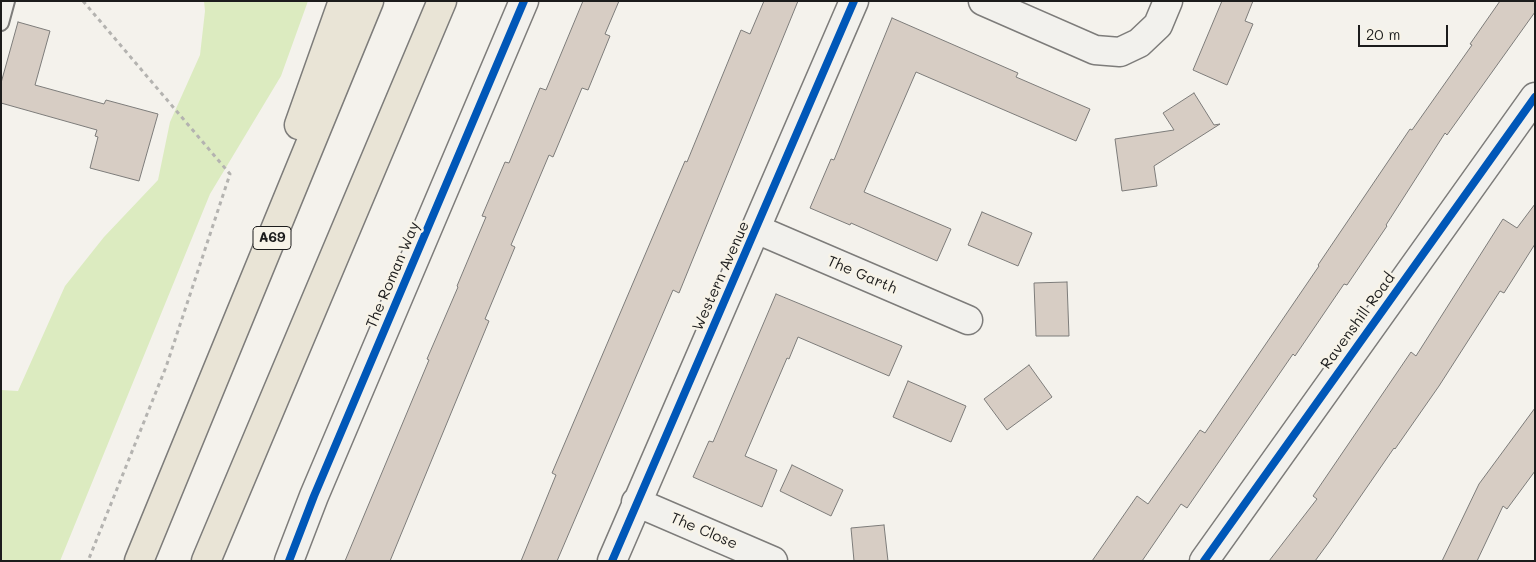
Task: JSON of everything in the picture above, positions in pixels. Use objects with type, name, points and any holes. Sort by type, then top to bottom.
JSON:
[{"type":"highway","points":[[175,476],[343,1]]},
{"type":"highway","name":"A69","points":[[139,561],[369,1]]},
{"type":"highway","points":[[206,561],[442,1]]},
{"type":"street","name":"The Roman Way","points":[[289,561],[314,496],[524,1]]},
{"type":"street","name":"Western Avenue","points":[[612,561],[854,1]]},
{"type":"street","points":[[984,1],[1095,50],[1120,52],[1139,43],[1158,25],[1168,1]]},
{"type":"street","name":"Ravenshill Road","points":[[1204,561],[1533,105]]},
{"type":"street","name":"The Garth","points":[[756,229],[968,320]]},
{"type":"street","name":"The Close","points":[[636,502],[772,561]]},
{"type":"lane","points":[[1,23],[7,1]]},
{"type":"path","points":[[82,1],[230,174],[166,367],[88,561]]},
{"type":"path","points":[[90,554],[94,561]]},
{"type":"green space","points":[[204,1],[308,1],[281,76],[210,194],[60,561],[1,561],[1,390],[18,391],[65,286],[104,237],[158,180],[170,122],[200,55],[205,11]]},
{"type":"building","points":[[583,1],[619,1],[605,34],[610,36],[588,90],[582,88],[553,157],[549,155],[511,245],[515,247],[485,319],[489,321],[390,561],[345,561],[486,217],[482,216],[505,162],[509,163],[540,88],[546,90]]},
{"type":"building","points":[[764,1],[798,1],[679,293],[673,290],[557,561],[521,561],[556,475],[552,473],[685,161],[687,162],[741,30],[750,34]]},
{"type":"building","points":[[1222,1],[1253,1],[1245,21],[1253,24],[1227,85],[1193,70]]},
{"type":"building","points":[[1500,1],[1535,1],[1535,12],[1447,135],[1445,133],[1387,226],[1347,285],[1344,284],[1295,356],[1293,354],[1187,508],[1181,504],[1142,561],[1092,561],[1137,496],[1148,504],[1200,430],[1205,433],[1410,129],[1412,130],[1472,45],[1470,44]]},
{"type":"building","points":[[892,18],[1018,73],[1016,77],[1090,109],[1076,141],[916,72],[864,192],[951,229],[937,261],[851,223],[850,225],[810,208],[831,159],[834,160]]},
{"type":"building","points":[[18,22],[50,31],[35,85],[104,104],[106,100],[158,114],[139,181],[90,168],[98,137],[95,136],[97,130],[1,103],[1,83]]},
{"type":"building","points":[[1194,93],[1214,125],[1220,124],[1154,166],[1157,186],[1122,191],[1115,139],[1174,130],[1163,113]]},
{"type":"building","points":[[1535,204],[1535,244],[1504,293],[1500,291],[1439,386],[1315,561],[1269,561],[1317,499],[1313,496],[1411,352],[1416,356],[1503,219],[1517,228]]},
{"type":"building","points":[[982,212],[1032,233],[1018,266],[968,245]]},
{"type":"building","points":[[1067,282],[1069,336],[1036,336],[1034,283]]},
{"type":"building","points":[[776,294],[902,346],[889,376],[798,337],[789,359],[787,358],[745,456],[777,470],[762,507],[693,477],[709,441],[713,442]]},
{"type":"building","points":[[1029,365],[1052,397],[1007,430],[984,399]]},
{"type":"building","points":[[908,381],[966,406],[951,442],[893,417]]},
{"type":"building","points":[[1535,408],[1535,471],[1507,509],[1503,506],[1477,561],[1442,561],[1479,484]]},
{"type":"building","points":[[792,465],[843,490],[831,516],[780,491]]},
{"type":"building","points":[[884,525],[888,561],[854,561],[851,528]]},
{"type":"cycle path","points":[[289,561],[314,496],[524,1]]},
{"type":"cycle path","points":[[612,561],[854,1]]},
{"type":"cycle path","points":[[1204,561],[1535,97]]}]
